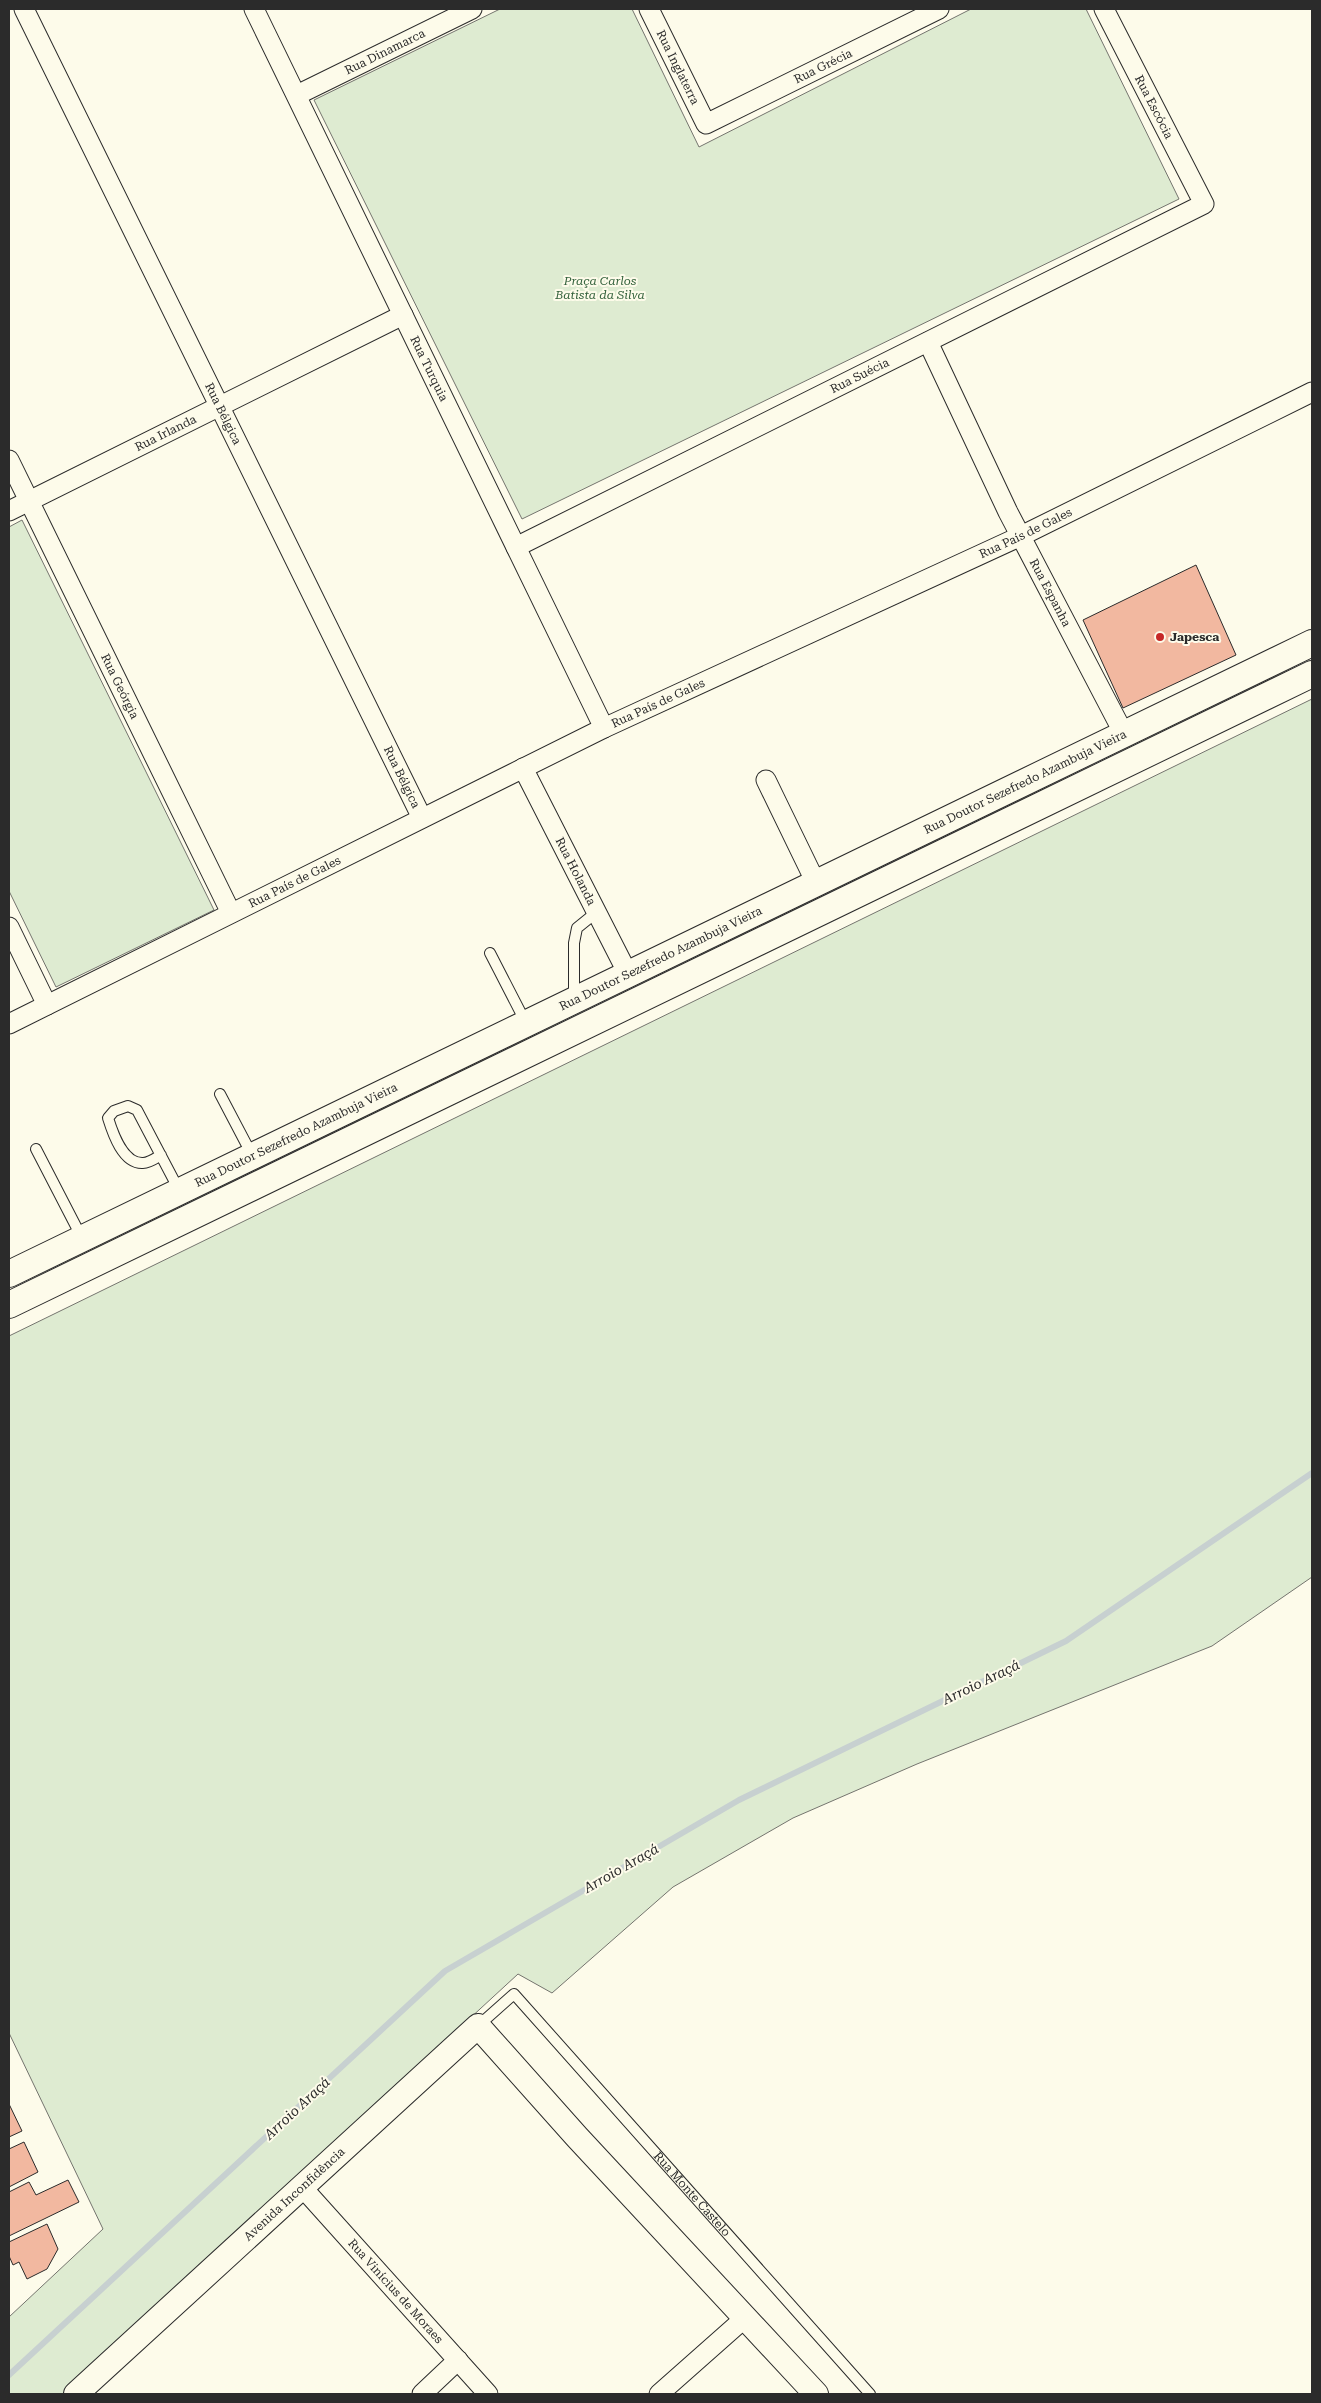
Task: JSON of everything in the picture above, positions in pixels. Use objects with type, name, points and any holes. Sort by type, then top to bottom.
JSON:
[{"type":"main road","name":"Rua Doutor Sezefredo Azambuja Vieira","points":[[9,1274],[1312,642]]},
{"type":"main road","points":[[9,1305],[1312,674]]},
{"type":"street","name":"Rua Bélgica","points":[[24,9],[422,818]]},
{"type":"street","name":"Rua Turquia","points":[[254,9],[604,728]]},
{"type":"street","name":"Rua Dinamarca","points":[[296,95],[472,9]]},
{"type":"street","name":"Rua Inglaterra","points":[[649,9],[706,124]]},
{"type":"street","name":"Rua Grécia","points":[[706,124],[939,9]]},
{"type":"street","name":"Rua Escócia","points":[[1104,9],[1204,204]]},
{"type":"street","name":"Rua Suécia","points":[[516,547],[1204,204]]},
{"type":"street","name":"Rua Irlanda","points":[[9,512],[403,315]]},
{"type":"street","name":"Rua Espanha","points":[[928,342],[1021,536],[1124,734]]},
{"type":"street","name":"Rua País de Gales","points":[[9,1024],[604,728],[1021,536],[1312,392]]},
{"type":"street","name":"Rua Geórgia","points":[[9,460],[231,913]]},
{"type":"street","name":"Rua Holanda","points":[[523,768],[598,911],[628,974]]},
{"type":"street","points":[[766,780],[816,883]]},
{"type":"street","points":[[9,927],[47,1005]]},
{"type":"street","points":[[478,2026],[577,2137],[816,2394]]},
{"type":"street","name":"Avenida Inconfidência","points":[[76,2394],[478,2026]]},
{"type":"street","name":"Rua Vinícius de Moraes","points":[[302,2187],[488,2394]]},
{"type":"street","points":[[659,2394],[746,2317]]},
{"type":"street","points":[[422,2394],[458,2360]]},
{"type":"lane","points":[[574,1000],[574,944],[577,928],[598,911]]},
{"type":"lane","points":[[490,953],[526,1024]]},
{"type":"lane","points":[[220,1094],[252,1156]]},
{"type":"lane","points":[[161,1155],[145,1163],[133,1162],[126,1155],[108,1118],[114,1111],[128,1106],[137,1110],[161,1155],[180,1191]]},
{"type":"lane","points":[[36,1149],[82,1239]]},
{"type":"lane","name":"Avenida Inconfidência","points":[[478,2026],[514,1994]]},
{"type":"lane","name":"Rua Monte Castelo","points":[[514,1994],[870,2394]]},
{"type":"green space","name":"Praça Carlos Batista da Silva","points":[[500,9],[632,9],[699,147],[971,9],[1086,9],[1179,199],[522,519],[314,100]]},
{"type":"green space","points":[[22,520],[214,910],[56,987],[9,891],[9,527]]},
{"type":"green space","points":[[1312,699],[1312,1577],[1212,1646],[917,1764],[793,1818],[673,1887],[552,1993],[518,1974],[62,2394],[9,2394],[9,2317],[103,2229],[9,2033],[9,1336]]},
{"type":"building","name":"Japesca","points":[[1196,565],[1236,655],[1123,708],[1083,620]]},
{"type":"building","points":[[9,2104],[22,2131],[9,2137]]},
{"type":"building","points":[[24,2142],[38,2172],[9,2187],[9,2149]]},
{"type":"building","points":[[68,2180],[79,2202],[9,2236],[9,2192],[29,2182],[36,2195]]},
{"type":"building","points":[[47,2224],[58,2249],[47,2269],[27,2279],[19,2262],[13,2265],[9,2256],[9,2242]]},
{"type":"waterway","name":"Arroio Araçá","points":[[9,2375],[445,1971],[739,1800],[1066,1641],[1312,1473]]},
{"type":"place","name":"Japesca","points":[[1160,637]]}]
